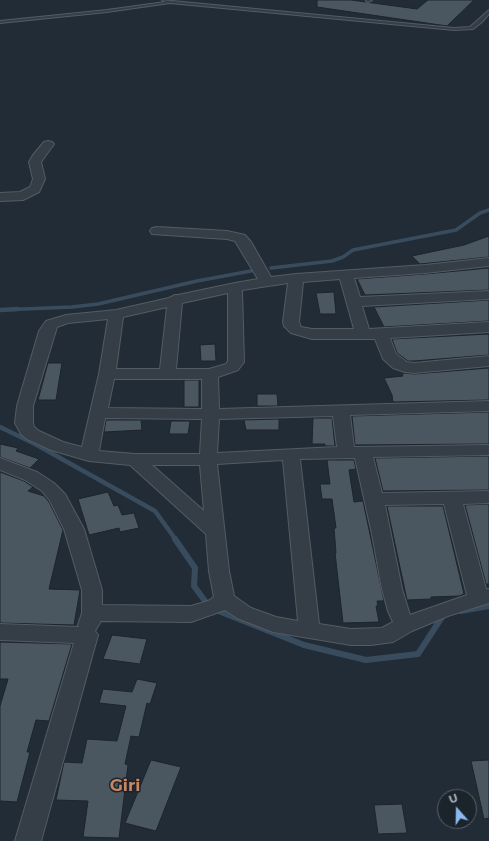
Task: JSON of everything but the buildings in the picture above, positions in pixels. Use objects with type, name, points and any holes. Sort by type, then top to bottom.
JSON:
[{"type":"street","points":[[0,197],[23,196],[35,189],[39,179],[35,162],[37,157],[48,144]]},
{"type":"street","points":[[157,231],[227,234],[240,238],[244,242],[267,282]]},
{"type":"street","points":[[489,263],[296,278],[267,282],[175,299],[116,314],[66,319],[51,324],[47,331],[25,406],[24,423],[33,435],[43,441],[57,446],[90,455],[134,460],[208,459],[355,452],[489,450]]},
{"type":"street","points":[[346,274],[363,335]]},
{"type":"street","points":[[296,278],[291,322],[296,330],[312,334],[363,335],[489,328]]},
{"type":"street","points":[[107,374],[210,374],[227,370],[236,362],[235,287]]},
{"type":"street","points":[[354,302],[489,295]]},
{"type":"street","points":[[167,374],[175,299]]},
{"type":"street","points":[[90,455],[107,374],[116,314]]},
{"type":"street","points":[[381,334],[389,356],[399,365],[405,367],[414,368],[489,361]]},
{"type":"street","points":[[210,374],[211,414],[208,459],[219,571],[213,606]]},
{"type":"street","points":[[98,413],[211,414],[489,406]]},
{"type":"street","points":[[341,411],[355,452],[375,499],[392,590],[398,611],[405,624]]},
{"type":"street","points":[[291,454],[309,630]]},
{"type":"street","points":[[134,460],[215,532]]},
{"type":"street","points":[[0,464],[31,476],[48,487],[58,498],[74,529],[92,590],[90,624],[28,841]]},
{"type":"street","points":[[0,632],[179,615],[213,606],[244,612],[273,624],[351,637],[385,636],[396,631],[405,624],[434,613],[484,598],[452,497]]},
{"type":"street","points":[[375,499],[489,497]]},
{"type":"lane","points":[[164,0],[170,2],[454,29],[470,28],[480,21],[489,11]]},
{"type":"lane","points":[[0,22],[107,11],[170,2]]},
{"type":"lane","points":[[0,26],[92,16],[107,11]]},
{"type":"waterway","points":[[271,268],[332,261],[343,257],[353,250],[456,230],[480,213],[489,210]]},
{"type":"waterway","points":[[18,309],[0,310],[72,307],[98,304],[197,281],[251,271]]},
{"type":"waterway","points":[[0,427],[35,444],[155,511],[176,540]]},
{"type":"waterway","points":[[175,539],[195,568],[194,586],[208,605]]},
{"type":"waterway","points":[[461,611],[489,606]]},
{"type":"waterway","points":[[216,610],[304,645],[366,660],[418,654],[444,614]]},
{"type":"district","name":"Giri","points":[[125,786]]}]
